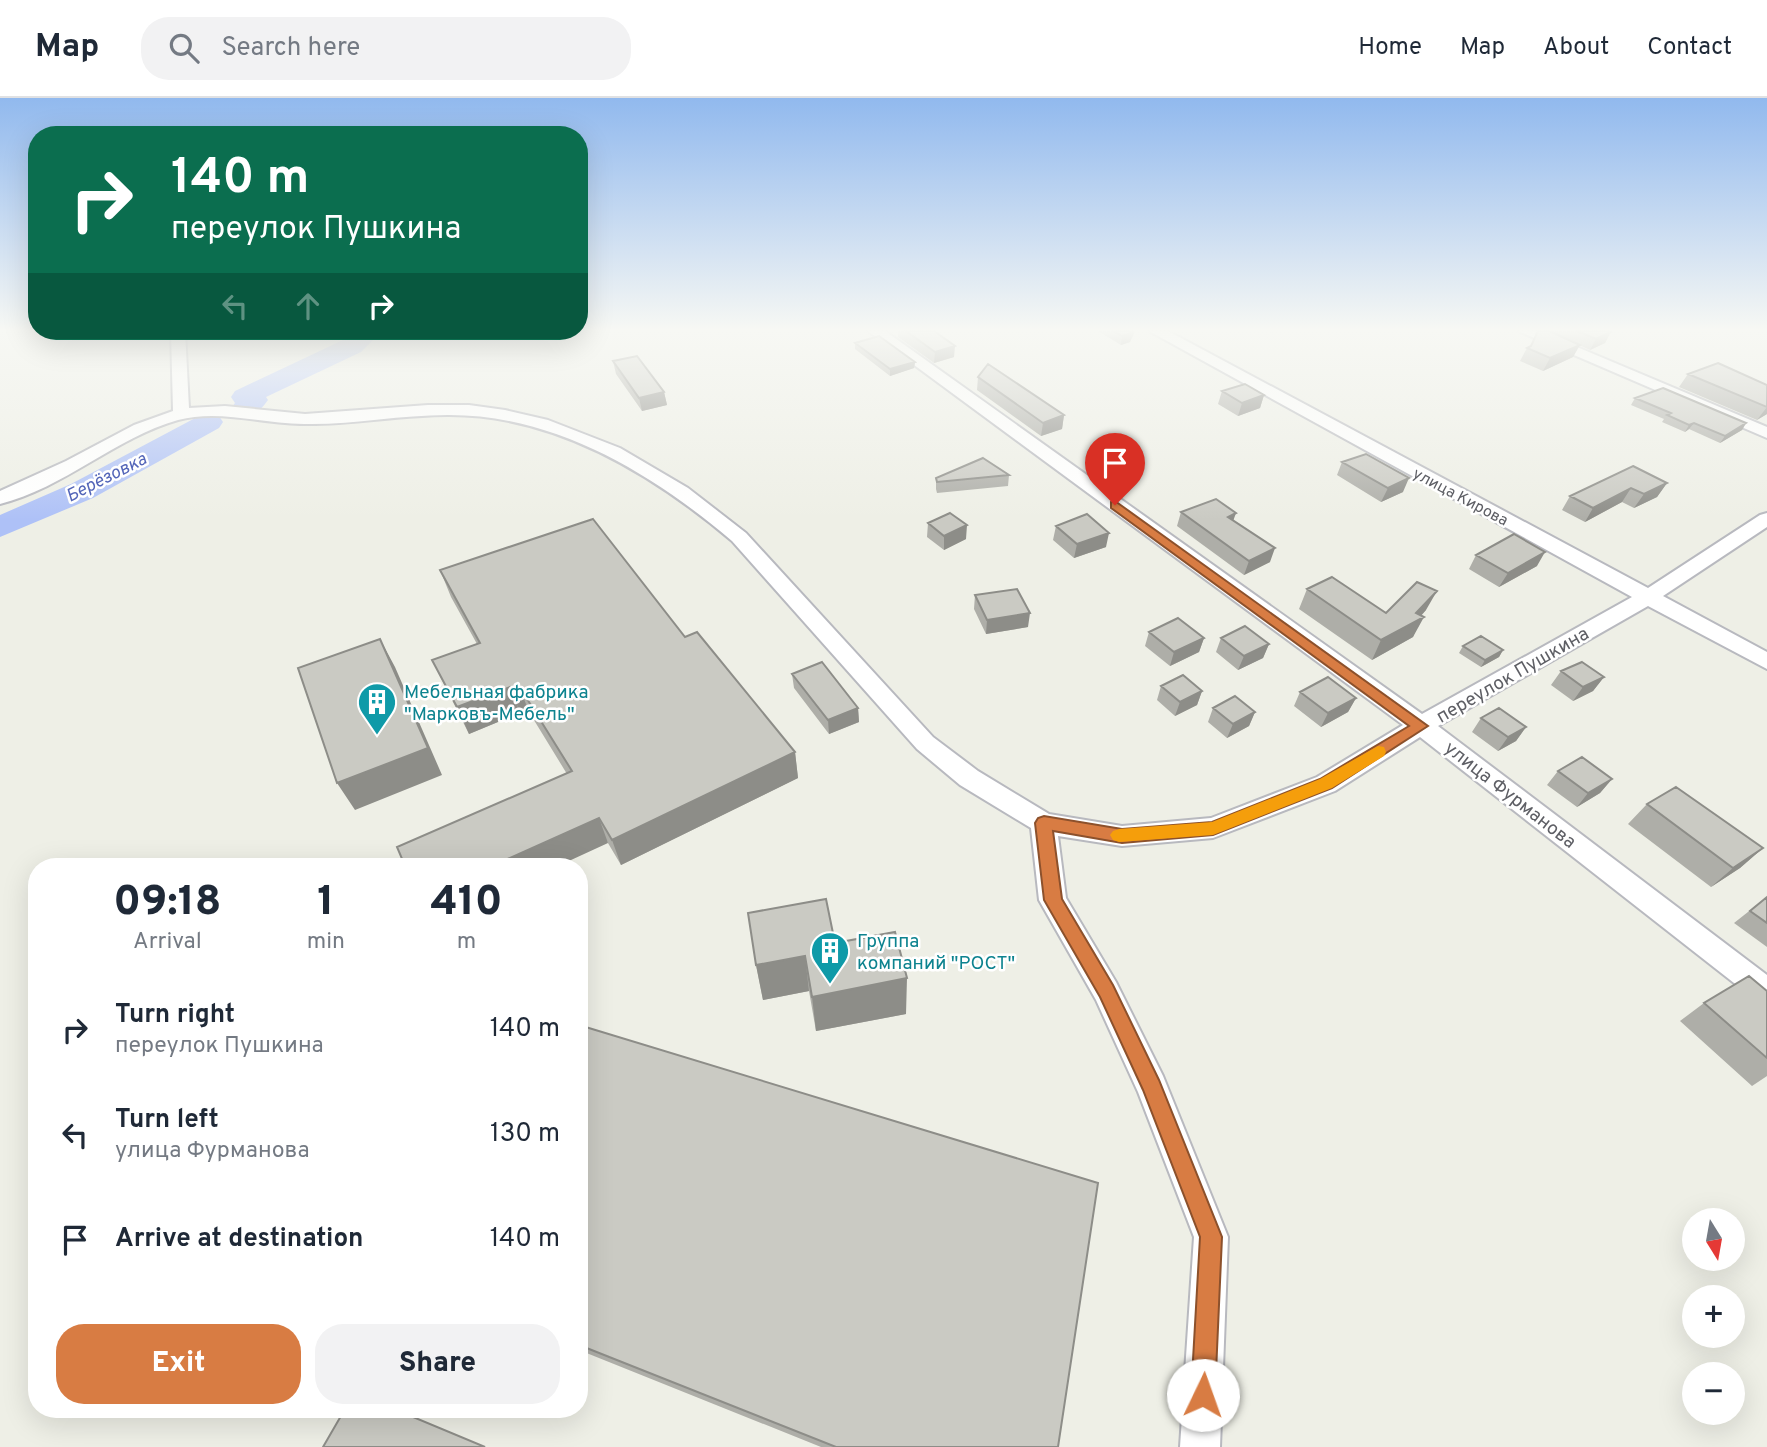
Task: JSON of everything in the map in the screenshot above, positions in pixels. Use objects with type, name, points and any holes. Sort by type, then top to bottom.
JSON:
[{"type":"street","points":[[181,394],[181,414]]},
{"type":"street","name":"улица Фурманова","points":[[962,394],[1420,726],[1767,992]]},
{"type":"street","name":"улица Кирова","points":[[1272,394],[1767,661]]},
{"type":"street","points":[[1674,394],[1767,433]]},
{"type":"street","points":[[0,498],[79,461],[137,429],[181,414],[208,410],[305,419],[471,410],[514,417],[565,432],[626,460],[705,506],[739,537],[925,743],[969,778],[1044,823],[1053,900],[1106,991],[1152,1087],[1211,1237],[1200,1447]]},
{"type":"street","name":"переулок Пушкина","points":[[1044,823],[1122,836],[1213,828],[1326,784],[1420,726],[1648,597],[1767,519]]},
{"type":"building","points":[[636,394],[656,394],[639,398]]},
{"type":"building","points":[[1002,394],[1033,394],[1064,415],[1043,423]]},
{"type":"building","points":[[1227,394],[1264,395],[1242,403]]},
{"type":"building","points":[[1646,394],[1677,394],[1746,423],[1725,436],[1694,423],[1689,425],[1667,415],[1671,413],[1635,398]]},
{"type":"building","points":[[1736,394],[1767,394],[1767,407]]},
{"type":"building","points":[[1366,454],[1409,478],[1388,488],[1342,462]]},
{"type":"building","points":[[983,458],[1009,475],[937,482],[936,478]]},
{"type":"building","points":[[1633,466],[1667,483],[1644,494],[1631,488],[1593,508],[1570,496]]},
{"type":"building","points":[[1216,499],[1236,513],[1228,517],[1275,548],[1249,561],[1181,512]]},
{"type":"building","points":[[950,513],[967,525],[944,536],[928,523]]},
{"type":"building","points":[[1087,514],[1109,533],[1077,544],[1056,526]]},
{"type":"building","points":[[593,519],[685,637],[697,632],[795,752],[612,840],[599,818],[510,858],[402,858],[397,847],[572,771],[519,686],[457,707],[432,660],[480,643],[440,570]]},
{"type":"building","points":[[1514,534],[1545,552],[1508,573],[1476,555]]},
{"type":"building","points":[[1332,577],[1386,613],[1417,582],[1437,591],[1416,613],[1424,617],[1381,640],[1307,589]]},
{"type":"building","points":[[1017,589],[1030,613],[987,620],[975,595]]},
{"type":"building","points":[[1178,618],[1204,638],[1174,652],[1149,632]]},
{"type":"building","points":[[1245,626],[1269,644],[1244,656],[1221,638]]},
{"type":"building","points":[[1481,636],[1503,650],[1485,660],[1463,646]]},
{"type":"building","name":"Мебельная фабрика \"Марковъ-Мебель\"","points":[[380,639],[428,748],[337,783],[298,668]]},
{"type":"building","points":[[822,662],[858,708],[828,720],[792,674]]},
{"type":"building","points":[[1582,662],[1604,677],[1583,687],[1561,671]]},
{"type":"building","points":[[1183,675],[1202,691],[1180,702],[1161,686]]},
{"type":"building","points":[[1328,677],[1356,698],[1328,713],[1300,692]]},
{"type":"building","points":[[1235,696],[1255,712],[1233,724],[1213,708]]},
{"type":"building","points":[[1499,708],[1526,727],[1508,737],[1481,718]]},
{"type":"building","points":[[1582,757],[1612,779],[1588,793],[1558,771]]},
{"type":"building","points":[[1676,787],[1763,848],[1733,868],[1647,804]]},
{"type":"building","points":[[1767,897],[1767,923],[1750,911]]},
{"type":"building","points":[[826,899],[835,943],[895,932],[907,978],[812,997],[805,956],[756,965],[748,913]]},
{"type":"building","points":[[1749,976],[1767,991],[1767,1058],[1704,1003]]},
{"type":"building","points":[[588,1028],[1098,1183],[1058,1447],[836,1447],[588,1349]]},
{"type":"building","points":[[340,1418],[416,1418],[485,1447],[323,1447]]},
{"type":"waterway","name":"Берёзовка","points":[[246,407],[254,400],[245,397],[251,394]]},
{"type":"waterway","name":"Берёзовка","points":[[0,527],[82,491],[209,422]]},
{"type":"slow traffic","points":[[1119,835],[1213,828],[1326,784],[1378,752]]},
{"type":"place","name":"Мебельная фабрика \"Марковъ-Мебель\"","points":[[377,736]]},
{"type":"place","name":"Группа компаний \"РОСТ\"","points":[[830,985]]},
{"type":"route","points":[[1115,505],[1420,726],[1326,784],[1213,828],[1122,836],[1044,823],[1053,900],[1106,991],[1152,1087],[1211,1237],[1203,1395]]}]
